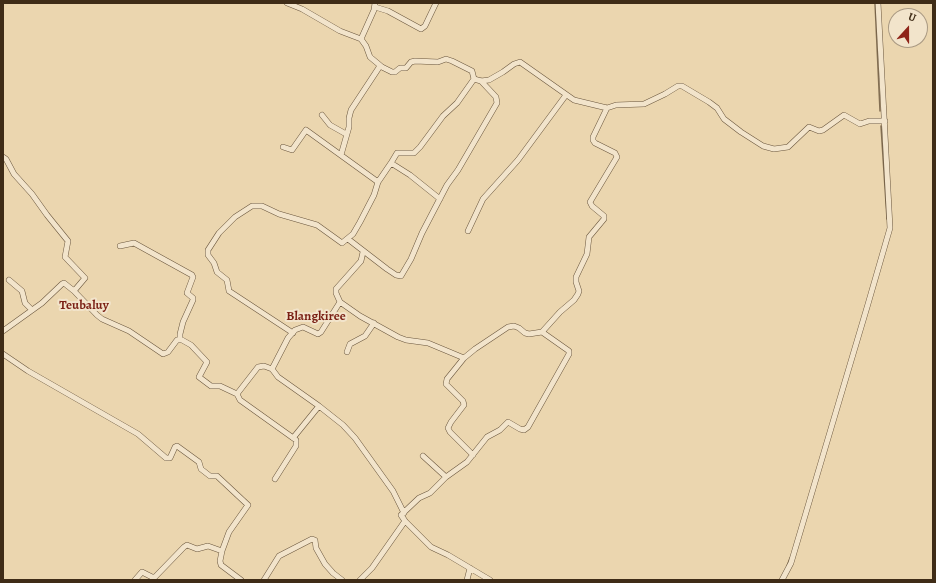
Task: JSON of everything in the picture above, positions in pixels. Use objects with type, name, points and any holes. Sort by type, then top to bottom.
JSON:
[{"type":"street","points":[[287,3],[302,9],[340,31],[361,40],[366,46],[370,57],[380,66],[394,72],[400,68],[406,68],[411,62],[415,61],[438,62],[448,60],[472,71],[474,79],[457,103],[443,116],[414,153],[397,153],[378,182],[374,195],[360,222],[348,239],[342,242],[317,225],[279,214],[262,206],[252,206],[235,217],[219,233],[208,250],[208,255],[218,274],[227,280],[229,290],[293,333]]},
{"type":"street","points":[[361,40],[375,5],[421,29],[425,26],[436,3]]},
{"type":"street","points":[[782,580],[791,563],[890,228],[878,3]]},
{"type":"street","points":[[474,79],[481,81],[496,77],[517,62],[523,64],[566,95],[580,102],[607,108],[644,104],[678,86],[682,86],[717,108],[724,119],[741,132],[763,146],[774,149],[788,147],[809,128],[819,131],[823,130],[844,115],[860,124],[869,121],[885,121]]},
{"type":"street","points":[[341,155],[352,110],[380,66]]},
{"type":"street","points":[[348,239],[396,275],[401,276],[411,260],[422,233],[447,185],[497,103],[496,97],[481,81]]},
{"type":"street","points":[[468,231],[483,198],[518,160],[566,95]]},
{"type":"street","points":[[473,455],[450,432],[448,428],[464,405],[463,401],[446,384],[447,379],[464,358],[474,349],[511,326],[519,328],[525,333],[529,334],[542,332],[560,312],[574,300],[578,294],[579,291],[576,277],[587,254],[589,238],[604,219],[604,216],[592,206],[590,202],[617,157],[615,153],[595,143],[593,140],[593,137],[607,108]]},
{"type":"street","points":[[322,115],[330,125],[346,134]]},
{"type":"street","points":[[283,147],[292,150],[306,130],[378,182]]},
{"type":"street","points":[[3,157],[68,241],[65,257],[85,278],[74,291]]},
{"type":"street","points":[[391,163],[410,175],[440,199]]},
{"type":"street","points":[[120,246],[134,243],[139,245],[192,275],[193,277],[188,293],[193,300],[183,322],[180,339]]},
{"type":"street","points":[[364,252],[361,261],[336,290],[340,302],[360,316],[398,337],[406,340],[428,343],[464,358]]},
{"type":"street","points":[[9,280],[22,291],[25,303],[32,310]]},
{"type":"street","points":[[3,331],[32,310],[64,283],[74,291],[90,310],[102,319],[129,331],[160,352],[167,353],[176,340],[180,339]]},
{"type":"street","points":[[272,369],[288,338],[293,333],[300,327],[318,334],[321,332],[340,302]]},
{"type":"street","points":[[347,352],[350,344],[365,336],[374,323]]},
{"type":"street","points":[[490,580],[448,555],[431,547],[401,515],[419,498],[430,493],[446,477],[467,462],[487,437],[500,430],[508,422],[524,430],[532,421],[570,353],[542,332]]},
{"type":"street","points":[[180,339],[191,345],[206,360],[199,378],[210,385],[220,386],[237,394],[240,400],[296,440],[296,446],[275,479]]},
{"type":"street","points":[[3,354],[28,371],[138,434],[166,458],[170,458],[174,447],[177,446],[199,462],[201,469],[210,476],[218,476],[248,505],[229,532],[220,561],[221,565],[241,580]]},
{"type":"street","points":[[237,394],[258,367],[264,366],[272,369],[278,377],[343,425],[355,438],[393,491],[404,513]]},
{"type":"street","points":[[293,438],[319,406]]},
{"type":"street","points":[[423,456],[446,477]]},
{"type":"street","points":[[360,580],[372,568],[405,521]]},
{"type":"street","points":[[264,580],[279,556],[312,539],[316,540],[316,548],[325,564],[342,580]]},
{"type":"street","points":[[135,580],[142,572],[152,578],[155,577],[187,545],[197,549],[208,546],[222,551]]},
{"type":"street","points":[[467,580],[470,568]]},
{"type":"waterway","points":[[875,3],[880,111]]},
{"type":"waterway","points":[[881,126],[887,219]]},
{"type":"waterway","points":[[787,566],[790,558]]},
{"type":"district","name":"Teubaluy","points":[[84,306]]},
{"type":"district","name":"Blangkiree","points":[[316,317]]}]
